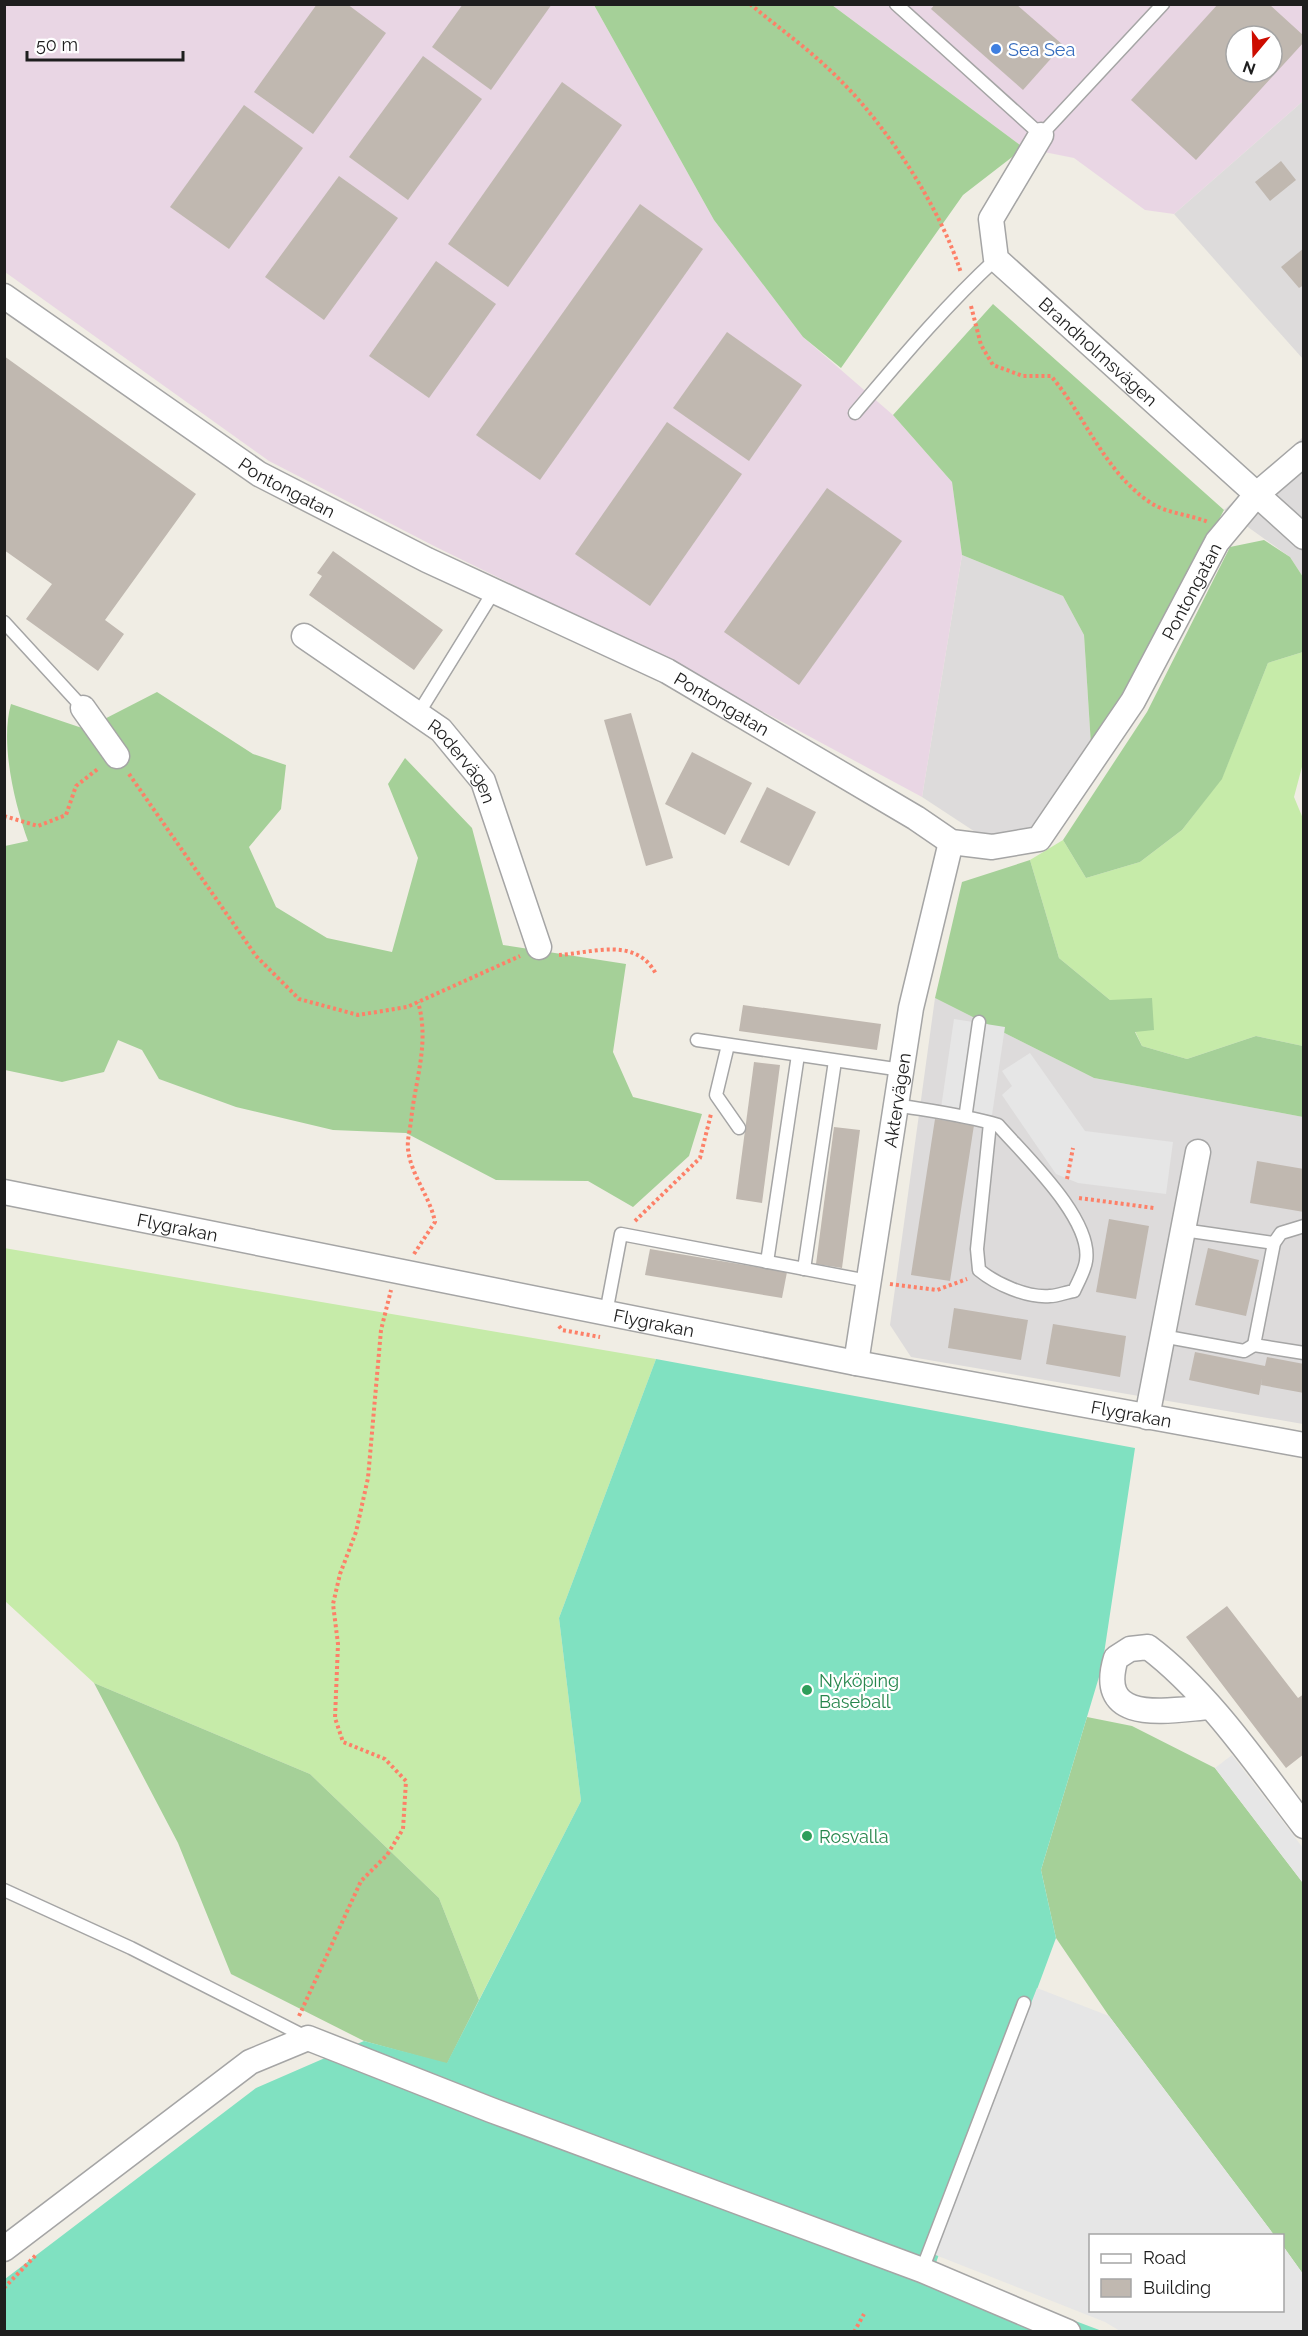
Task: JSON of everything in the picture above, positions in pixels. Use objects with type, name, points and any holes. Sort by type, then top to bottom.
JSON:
[{"type":"street","points":[[996,260],[991,219],[1041,135]]},
{"type":"street","name":"Brandholmsvägen","points":[[996,260],[1304,537]]},
{"type":"street","name":"Pontongatan","points":[[4,296],[259,474],[494,591],[667,671],[916,818],[951,842],[992,847],[1039,839],[1133,701],[1216,542],[1257,494],[1304,454]]},
{"type":"street","name":"Rodervägen","points":[[304,636],[441,730],[483,781],[539,947]]},
{"type":"street","points":[[83,708],[117,756]]},
{"type":"street","name":"Aktervägen","points":[[856,1363],[911,1008],[951,842]]},
{"type":"street","points":[[1147,1417],[1198,1152]]},
{"type":"street","name":"Flygrakan","points":[[4,1192],[856,1363],[1304,1445]]},
{"type":"street","points":[[1210,1707],[1300,1812]]},
{"type":"street","points":[[4,2249],[250,2062],[300,2034],[491,2110],[922,2270],[1068,2331]]},
{"type":"lane","points":[[896,4],[1041,135],[1163,4]]},
{"type":"lane","points":[[855,413],[919,337],[996,260]]},
{"type":"lane","points":[[418,714],[494,591]]},
{"type":"lane","points":[[4,622],[83,708]]},
{"type":"lane","points":[[966,1112],[979,1022]]},
{"type":"lane","points":[[697,1040],[902,1070]]},
{"type":"lane","points":[[728,1045],[716,1095],[739,1128]]},
{"type":"lane","points":[[767,1262],[798,1055]]},
{"type":"lane","points":[[804,1269],[835,1061]]},
{"type":"lane","points":[[896,1105],[969,1116],[998,1125],[1063,1198],[1084,1235],[1086,1261],[1074,1291],[1049,1297],[1009,1288],[994,1282],[979,1270],[976,1249],[990,1123]]},
{"type":"lane","points":[[1254,1345],[1274,1243],[1281,1233],[1304,1226]]},
{"type":"lane","points":[[1183,1230],[1274,1243]]},
{"type":"lane","points":[[606,1312],[621,1234],[868,1281]]},
{"type":"lane","points":[[1162,1336],[1244,1351],[1254,1345],[1304,1353]]},
{"type":"lane","points":[[4,1890],[130,1948],[300,2034]]},
{"type":"lane","points":[[922,2270],[1024,2003]]},
{"type":"path","points":[[4,816],[38,826],[66,815],[76,786],[117,756],[256,956],[299,999],[358,1015],[407,1007],[539,947],[550,955],[615,948],[630,952],[643,960],[656,974]]},
{"type":"path","points":[[300,2034],[318,1980],[361,1881],[387,1855],[403,1829],[406,1781],[385,1759],[343,1742],[336,1718],[338,1644],[333,1604],[340,1574],[356,1533],[368,1478],[381,1330],[398,1271],[424,1242],[435,1222],[432,1205],[417,1181],[408,1148],[412,1106],[422,1058],[424,1022],[418,1002]]},
{"type":"path","points":[[646,1208],[700,1158],[711,1114]]},
{"type":"path","points":[[1073,1148],[1063,1198],[1154,1208]]},
{"type":"path","points":[[868,1281],[937,1290],[970,1277],[979,1270]]},
{"type":"path","points":[[854,2331],[864,2314]]},
{"type":"shaded area","points":[[5,5],[594,5],[714,220],[803,337],[893,415],[952,482],[962,555],[922,797],[673,663],[436,547],[269,461],[5,272]]},
{"type":"shaded area","points":[[832,5],[1303,5],[1303,101],[1174,214],[1145,210],[1074,158],[1024,148]]},
{"type":"shaded area","points":[[1303,101],[1303,359],[1174,214]]},
{"type":"shaded area","points":[[1303,437],[1303,577],[1290,557],[1224,510]]},
{"type":"shaded area","points":[[962,555],[1063,596],[1084,635],[1091,745],[1034,826],[986,839],[922,797]]},
{"type":"shaded area","points":[[935,998],[1094,1078],[1303,1117],[1303,1424],[911,1357],[890,1325]]},
{"type":"shaded area","points":[[954,1019],[1005,1027],[992,1115],[941,1108]]},
{"type":"shaded area","points":[[1030,1053],[1085,1131],[1173,1142],[1166,1194],[1078,1183],[1056,1174],[1002,1095],[1012,1086],[1002,1071]]},
{"type":"shaded area","points":[[1232,1755],[1303,1848],[1303,1883],[1215,1768]]},
{"type":"shaded area","points":[[1037,1988],[1109,2016],[1273,2234],[1089,2234],[1089,2312],[1284,2312],[1284,2247],[1303,2274],[1303,2331],[1120,2331],[1105,2322],[933,2254]]},
{"type":"green space","points":[[594,5],[832,5],[1024,148],[963,195],[841,368],[803,337],[714,220]]},
{"type":"green space","points":[[993,304],[1224,510],[1126,693],[1091,745],[1084,635],[1063,596],[962,555],[952,482],[893,415]]},
{"type":"green space","points":[[1264,540],[1290,557],[1303,577],[1303,652],[1268,663],[1222,779],[1182,830],[1140,862],[1086,878],[1063,840],[1147,712],[1230,547]]},
{"type":"green space","points":[[1303,652],[1303,763],[1294,797],[1304,821],[1303,1046],[1256,1036],[1187,1059],[1142,1046],[1135,1031],[1110,1000],[1059,958],[1030,860],[1063,840],[1086,878],[1140,862],[1182,830],[1222,778],[1268,663]]},
{"type":"green space","points":[[157,692],[253,754],[286,765],[281,809],[249,847],[276,907],[327,938],[392,952],[418,858],[388,784],[405,758],[472,828],[503,945],[626,964],[613,1052],[633,1097],[702,1114],[689,1156],[633,1207],[588,1181],[496,1180],[406,1133],[333,1130],[236,1107],[159,1079],[142,1050],[118,1040],[104,1072],[62,1082],[5,1070],[5,846],[28,841],[10,772],[7,736],[11,704],[85,729]]},
{"type":"green space","points":[[1030,860],[1059,958],[1110,1000],[1152,998],[1154,1030],[1135,1032],[1142,1046],[1187,1059],[1256,1036],[1303,1046],[1303,1117],[1094,1078],[935,998],[962,882]]},
{"type":"green space","points":[[4,1248],[656,1359],[559,1618],[581,1801],[479,2000],[439,1898],[310,1774],[94,1683],[5,1601]]},
{"type":"green space","name":"Rosvalla","points":[[656,1359],[1135,1448],[1102,1667],[1041,1870],[1056,1938],[934,2268],[1102,2331],[5,2332],[5,2279],[256,2088],[364,2041],[447,2063],[581,1801],[559,1618]]},
{"type":"green space","points":[[94,1683],[310,1774],[439,1898],[479,2000],[447,2064],[364,2041],[231,1974],[178,1843]]},
{"type":"green space","points":[[1087,1717],[1132,1726],[1215,1768],[1303,1883],[1303,2274],[1284,2247],[1284,2234],[1273,2234],[1109,2016],[1056,1938],[1041,1870]]},
{"type":"building","points":[[317,4],[347,4],[386,33],[313,134],[254,92]]},
{"type":"building","points":[[463,4],[552,4],[491,90],[432,47]]},
{"type":"building","points":[[935,4],[1016,4],[1063,45],[1023,90],[931,9]]},
{"type":"building","points":[[1218,4],[1269,4],[1304,36],[1304,42],[1284,64],[1284,24],[1224,24],[1224,84],[1266,84],[1196,160],[1131,100]]},
{"type":"building","points":[[423,56],[482,99],[408,200],[349,157]]},
{"type":"building","points":[[562,82],[622,125],[508,287],[448,244]]},
{"type":"building","points":[[244,105],[303,148],[229,249],[170,207]]},
{"type":"building","points":[[1281,161],[1296,180],[1270,201],[1255,182]]},
{"type":"building","points":[[339,176],[398,218],[324,320],[265,277]]},
{"type":"building","points":[[640,204],[703,249],[540,480],[476,435]]},
{"type":"building","points":[[1304,248],[1304,285],[1299,288],[1281,267]]},
{"type":"building","points":[[436,261],[496,304],[429,398],[369,356]]},
{"type":"building","points":[[727,332],[802,385],[749,461],[673,408]]},
{"type":"building","points":[[4,356],[196,494],[105,620],[124,634],[98,671],[26,619],[52,584],[4,550]]},
{"type":"building","points":[[667,422],[742,474],[650,606],[575,554]]},
{"type":"building","points":[[827,488],[902,541],[799,685],[724,632]]},
{"type":"building","points":[[333,551],[443,630],[414,670],[309,595],[322,576],[317,573]]},
{"type":"building","points":[[631,713],[673,858],[646,866],[604,720]]},
{"type":"building","points":[[692,752],[752,783],[725,835],[665,804]]},
{"type":"building","points":[[767,787],[816,812],[789,866],[740,842]]},
{"type":"building","points":[[743,1005],[881,1024],[877,1050],[739,1031]]},
{"type":"building","points":[[754,1062],[780,1065],[762,1203],[736,1199]]},
{"type":"building","points":[[935,1119],[974,1125],[950,1281],[911,1275]]},
{"type":"building","points":[[834,1127],[860,1130],[842,1268],[816,1264]]},
{"type":"building","points":[[1257,1161],[1304,1169],[1304,1212],[1250,1203]]},
{"type":"building","points":[[1109,1219],[1149,1226],[1136,1299],[1096,1292]]},
{"type":"building","points":[[1208,1248],[1259,1260],[1246,1316],[1195,1305]]},
{"type":"building","points":[[650,1249],[787,1272],[782,1298],[645,1275]]},
{"type":"building","points":[[954,1308],[1028,1320],[1021,1360],[948,1348]]},
{"type":"building","points":[[1053,1324],[1126,1336],[1120,1377],[1046,1364]]},
{"type":"building","points":[[1195,1352],[1265,1366],[1267,1357],[1304,1364],[1304,1393],[1261,1385],[1262,1378],[1259,1395],[1189,1380]]},
{"type":"building","points":[[1227,1606],[1298,1698],[1304,1694],[1304,1754],[1286,1768],[1186,1637]]},
{"type":"place","name":"Sea Sea","points":[[996,49]]},
{"type":"place","name":"Nyköping Baseball","points":[[807,1690]]},
{"type":"place","name":"Rosvalla","points":[[807,1836]]}]
